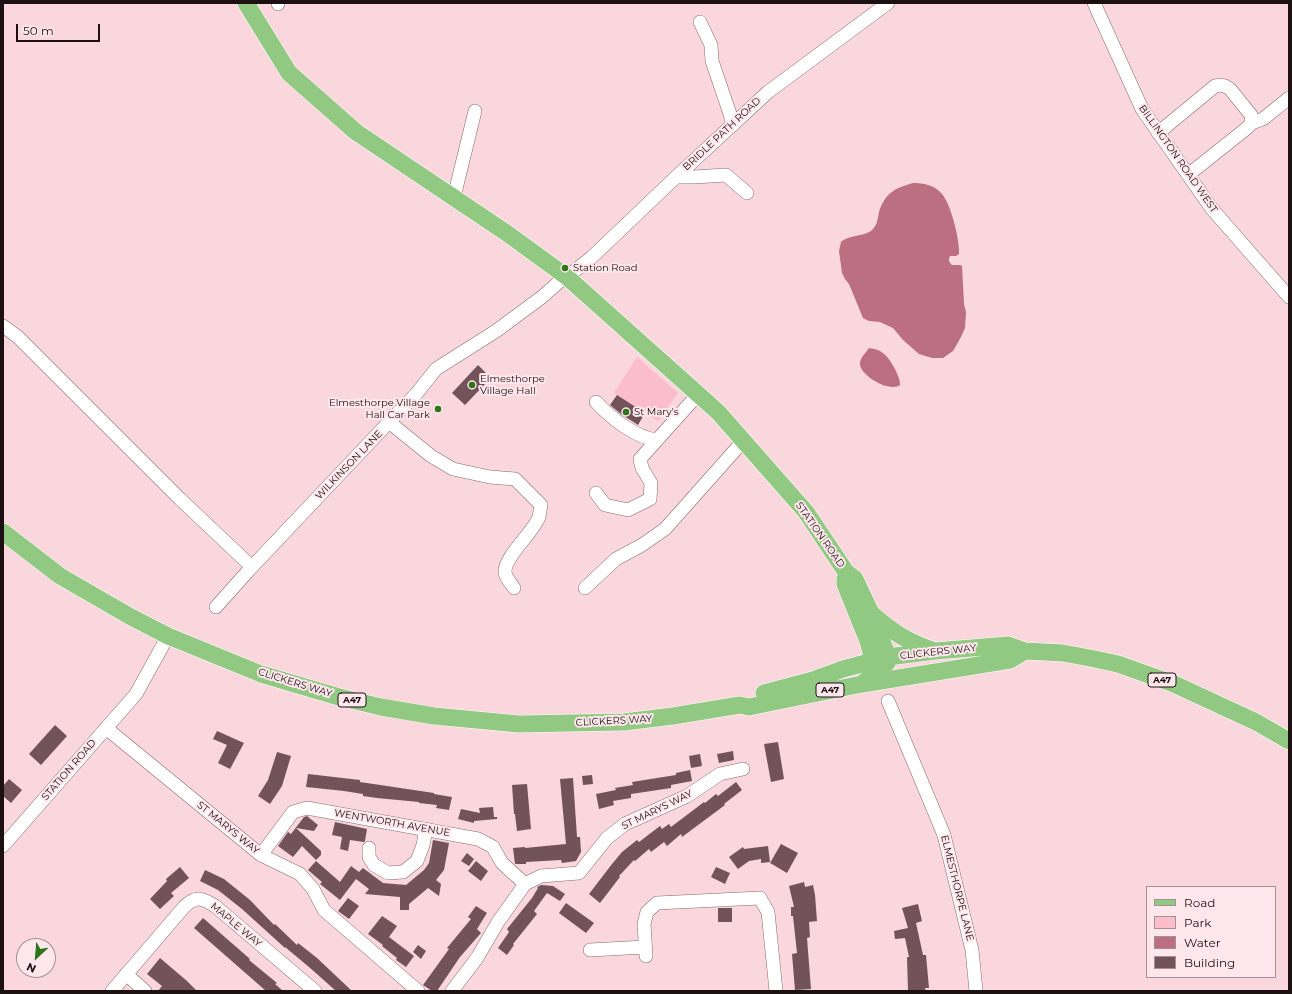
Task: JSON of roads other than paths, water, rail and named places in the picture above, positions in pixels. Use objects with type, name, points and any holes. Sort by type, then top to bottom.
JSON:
[{"type":"main road","name":"STATION ROAD","points":[[246,3],[289,73],[356,132],[508,234],[567,277],[718,412],[806,512],[846,572],[854,579],[871,613],[881,662]]},
{"type":"main road","name":"CLICKERS WAY","points":[[3,532],[60,576],[131,617],[168,636],[261,674],[338,697],[434,716],[519,724],[624,722],[740,705],[749,707],[862,684],[1010,660],[1026,650]]},
{"type":"main road","name":"STATION ROAD","points":[[846,572],[845,584],[868,641],[881,662]]},
{"type":"main road","points":[[871,613],[904,639],[935,651]]},
{"type":"main road","name":"CLICKERS WAY","points":[[740,705],[745,699],[813,680],[843,669],[935,651],[1008,645],[1026,650],[1063,653],[1118,664],[1174,684],[1256,722],[1289,741]]},
{"type":"main road","points":[[862,684],[881,662],[921,674]]},
{"type":"street","name":"BRIDLE PATH ROAD","points":[[567,277],[592,257],[768,92],[888,3]]},
{"type":"street","name":"BILLINGTON ROAD WEST","points":[[1094,3],[1142,109],[1212,209],[1289,297]]},
{"type":"street","points":[[700,22],[711,45],[712,61],[733,124]]},
{"type":"street","points":[[1158,133],[1215,86],[1219,85],[1230,89],[1251,115],[1252,123]]},
{"type":"street","points":[[1188,175],[1248,128],[1252,123],[1263,119],[1289,98]]},
{"type":"street","points":[[454,197],[475,111]]},
{"type":"street","points":[[676,177],[726,175],[747,193]]},
{"type":"street","name":"WILKINSON LANE","points":[[216,607],[417,393],[436,369],[496,331],[567,277]]},
{"type":"street","points":[[3,326],[18,337],[175,494],[252,567]]},
{"type":"street","points":[[596,493],[606,505],[628,510],[650,499],[651,483],[642,468],[640,459],[692,401],[700,396]]},
{"type":"street","points":[[596,402],[607,413],[638,435],[649,439],[658,440]]},
{"type":"street","points":[[390,422],[431,456],[453,470],[490,477],[515,479],[541,505],[539,518],[528,536],[509,560],[505,571],[507,578],[514,588]]},
{"type":"street","points":[[585,588],[616,559],[642,545],[665,529],[737,448],[745,443]]},
{"type":"street","name":"STATION ROAD","points":[[3,846],[136,694],[168,636]]},
{"type":"street","name":"ELMESTHORPE LANE","points":[[888,701],[944,835],[972,950],[976,991]]},
{"type":"street","name":"ST MARYS WAY","points":[[106,728],[261,855],[300,874],[313,889],[324,910],[418,991]]},
{"type":"street","name":"ST MARYS WAY","points":[[525,884],[541,876],[579,873],[607,838],[625,824],[687,796],[720,774],[743,770]]},
{"type":"street","name":"WENTWORTH AVENUE","points":[[261,855],[293,812],[307,808],[478,839],[493,847],[502,863],[525,884]]},
{"type":"street","points":[[369,848],[369,857],[374,866],[388,873],[403,872],[417,861],[423,845],[426,829]]},
{"type":"street","points":[[452,991],[477,958],[498,922],[525,884]]},
{"type":"street","name":"MAPLE WAY","points":[[112,991],[184,907],[191,900],[201,898],[215,906],[315,991]]},
{"type":"street","points":[[590,950],[645,952],[644,924],[647,912],[657,903],[760,898],[768,912],[776,991]]},
{"type":"street","points":[[126,974],[145,991]]},
{"type":"water","points":[[913,183],[929,185],[936,188],[942,194],[952,214],[958,241],[959,254],[956,256],[950,256],[949,260],[952,265],[962,266],[964,304],[966,312],[965,328],[953,351],[943,358],[932,358],[919,354],[903,340],[893,328],[880,322],[869,321],[863,318],[849,284],[842,273],[839,251],[841,242],[845,239],[870,232],[875,226],[884,200],[896,189]]},
{"type":"water","points":[[869,348],[875,349],[886,356],[897,373],[900,385],[889,387],[883,385],[870,378],[865,373],[861,368],[860,362]]},
{"type":"place","name":"Station Road","points":[[565,268]]},
{"type":"place","name":"Elmesthorpe Village Hall","points":[[472,385]]},
{"type":"place","name":"Elmesthorpe Village Hall Car Park","points":[[438,409]]},
{"type":"place","name":"St Mary's","points":[[626,412]]}]
